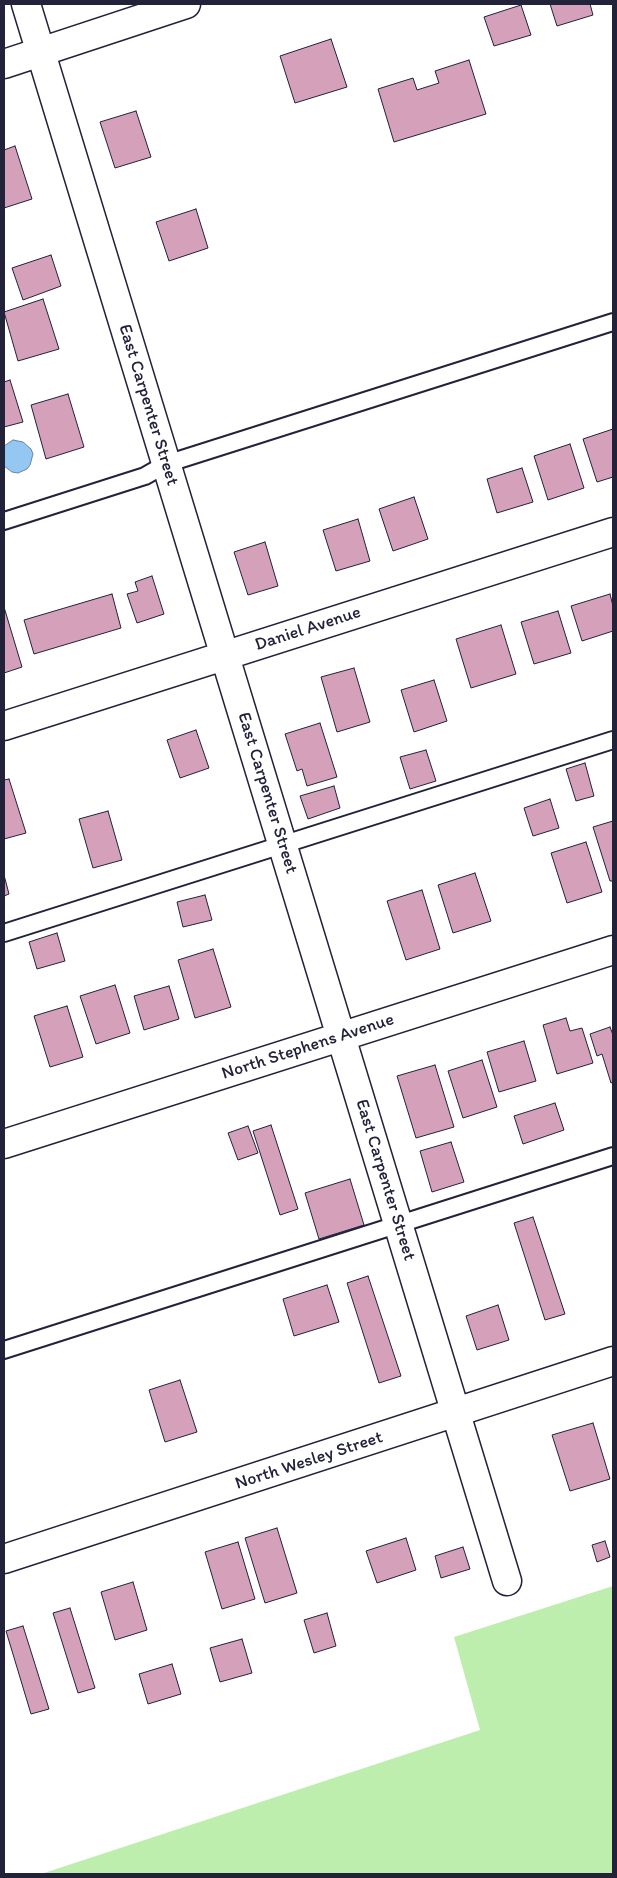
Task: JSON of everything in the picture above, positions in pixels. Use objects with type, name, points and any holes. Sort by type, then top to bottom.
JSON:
[{"type":"street","name":"East Carpenter Street","points":[[26,4],[507,1581]]},
{"type":"street","points":[[4,64],[186,4]]},
{"type":"street","name":"Daniel Avenue","points":[[4,726],[613,532]]},
{"type":"street","name":"North Stephens Avenue","points":[[4,1144],[613,950]]},
{"type":"street","name":"North Wesley Street","points":[[4,1559],[613,1361]]},
{"type":"lane","points":[[4,521],[145,476],[166,464],[613,322]]},
{"type":"lane","points":[[4,933],[613,740]]},
{"type":"lane","points":[[4,1350],[613,1156]]},
{"type":"green space","points":[[613,1586],[613,1874],[41,1874],[480,1730],[454,1637]]},
{"type":"water","points":[[13,440],[23,442],[31,449],[33,454],[27,469],[18,473],[12,472],[4,466],[4,446]]},
{"type":"building","points":[[550,4],[590,4],[593,15],[557,26]]},
{"type":"building","points":[[521,5],[531,35],[494,46],[484,17]]},
{"type":"building","points":[[331,39],[347,87],[295,103],[280,56]]},
{"type":"building","points":[[469,60],[486,114],[394,142],[378,89],[413,78],[417,90],[439,83],[435,71]]},
{"type":"building","points":[[136,111],[151,157],[115,168],[100,122]]},
{"type":"building","points":[[15,146],[32,199],[4,208],[4,150]]},
{"type":"building","points":[[196,209],[208,248],[169,261],[156,222]]},
{"type":"building","points":[[51,255],[61,286],[23,300],[12,268]]},
{"type":"building","points":[[43,299],[59,349],[18,361],[4,312]]},
{"type":"building","points":[[10,380],[23,422],[4,427],[4,382]]},
{"type":"building","points":[[68,394],[84,447],[46,459],[31,405]]},
{"type":"building","points":[[613,429],[613,477],[597,482],[583,439]]},
{"type":"building","points":[[570,444],[584,488],[548,500],[534,456]]},
{"type":"building","points":[[522,468],[533,502],[497,513],[487,479]]},
{"type":"building","points":[[414,497],[428,539],[393,551],[379,509]]},
{"type":"building","points":[[358,519],[370,561],[336,571],[323,530]]},
{"type":"building","points":[[265,542],[278,586],[248,595],[234,552]]},
{"type":"building","points":[[152,576],[164,614],[137,623],[127,594],[138,591],[135,582]]},
{"type":"building","points":[[112,594],[121,628],[34,654],[24,620]]},
{"type":"building","points":[[610,594],[613,606],[613,631],[582,641],[571,606]]},
{"type":"building","points":[[4,607],[22,667],[4,673]]},
{"type":"building","points":[[558,611],[571,653],[534,664],[521,622]]},
{"type":"building","points":[[501,625],[516,674],[471,688],[456,639]]},
{"type":"building","points":[[354,668],[370,722],[337,732],[321,677]]},
{"type":"building","points":[[434,680],[447,721],[414,732],[401,690]]},
{"type":"building","points":[[320,723],[337,777],[307,786],[302,769],[297,771],[285,734]]},
{"type":"building","points":[[196,730],[209,768],[180,778],[167,740]]},
{"type":"building","points":[[426,750],[436,781],[410,789],[400,757]]},
{"type":"building","points":[[585,763],[594,796],[576,801],[566,769]]},
{"type":"building","points":[[9,779],[26,833],[4,839],[4,780]]},
{"type":"building","points":[[334,786],[340,808],[308,819],[300,796]]},
{"type":"building","points":[[550,799],[559,828],[533,836],[524,808]]},
{"type":"building","points":[[108,811],[122,860],[93,868],[79,819]]},
{"type":"building","points":[[613,821],[613,881],[610,881],[593,827]]},
{"type":"building","points":[[586,842],[602,892],[567,903],[551,853]]},
{"type":"building","points":[[475,873],[491,921],[453,933],[438,885]]},
{"type":"building","points":[[4,875],[9,894],[4,896]]},
{"type":"building","points":[[422,890],[440,949],[406,960],[387,901]]},
{"type":"building","points":[[205,895],[212,920],[183,927],[177,902]]},
{"type":"building","points":[[57,933],[65,961],[37,969],[29,942]]},
{"type":"building","points":[[213,949],[231,1007],[195,1018],[178,960]]},
{"type":"building","points":[[115,985],[130,1033],[96,1044],[80,996]]},
{"type":"building","points":[[169,986],[179,1019],[144,1030],[134,996]]},
{"type":"building","points":[[67,1006],[83,1057],[50,1067],[34,1016]]},
{"type":"building","points":[[566,1018],[570,1031],[582,1028],[593,1063],[557,1074],[543,1025]]},
{"type":"building","points":[[610,1027],[613,1035],[613,1082],[611,1083],[602,1054],[597,1056],[590,1034]]},
{"type":"building","points":[[524,1041],[536,1081],[499,1092],[487,1052]]},
{"type":"building","points":[[482,1060],[497,1107],[463,1118],[448,1071]]},
{"type":"building","points":[[435,1065],[454,1127],[416,1138],[397,1076]]},
{"type":"building","points":[[555,1103],[564,1130],[523,1144],[514,1116]]},
{"type":"building","points":[[271,1125],[298,1209],[280,1215],[253,1131]]},
{"type":"building","points":[[248,1126],[258,1153],[238,1160],[228,1133]]},
{"type":"building","points":[[451,1142],[464,1182],[432,1192],[420,1151]]},
{"type":"building","points":[[350,1179],[364,1225],[319,1239],[305,1193]]},
{"type":"building","points":[[533,1217],[565,1314],[545,1320],[514,1223]]},
{"type":"building","points":[[368,1276],[401,1376],[379,1383],[347,1283]]},
{"type":"building","points":[[327,1285],[339,1322],[294,1336],[283,1299]]},
{"type":"building","points":[[498,1305],[509,1340],[477,1350],[466,1316]]},
{"type":"building","points":[[180,1380],[197,1432],[165,1442],[149,1390]]},
{"type":"building","points":[[593,1423],[610,1479],[570,1491],[552,1435]]},
{"type":"building","points":[[277,1528],[297,1593],[265,1603],[245,1538]]},
{"type":"building","points":[[406,1538],[416,1570],[377,1583],[366,1551]]},
{"type":"building","points":[[605,1541],[610,1557],[597,1562],[592,1545]]},
{"type":"building","points":[[238,1542],[255,1599],[222,1609],[205,1552]]},
{"type":"building","points":[[463,1547],[470,1569],[441,1578],[435,1556]]},
{"type":"building","points":[[133,1582],[147,1630],[115,1640],[101,1592]]},
{"type":"building","points":[[70,1608],[95,1688],[78,1693],[53,1613]]},
{"type":"building","points":[[327,1613],[336,1646],[314,1653],[304,1620]]},
{"type":"building","points":[[23,1626],[49,1709],[31,1714],[6,1631]]},
{"type":"building","points":[[242,1639],[252,1673],[220,1682],[210,1648]]},
{"type":"building","points":[[172,1664],[181,1694],[148,1704],[139,1674]]}]
